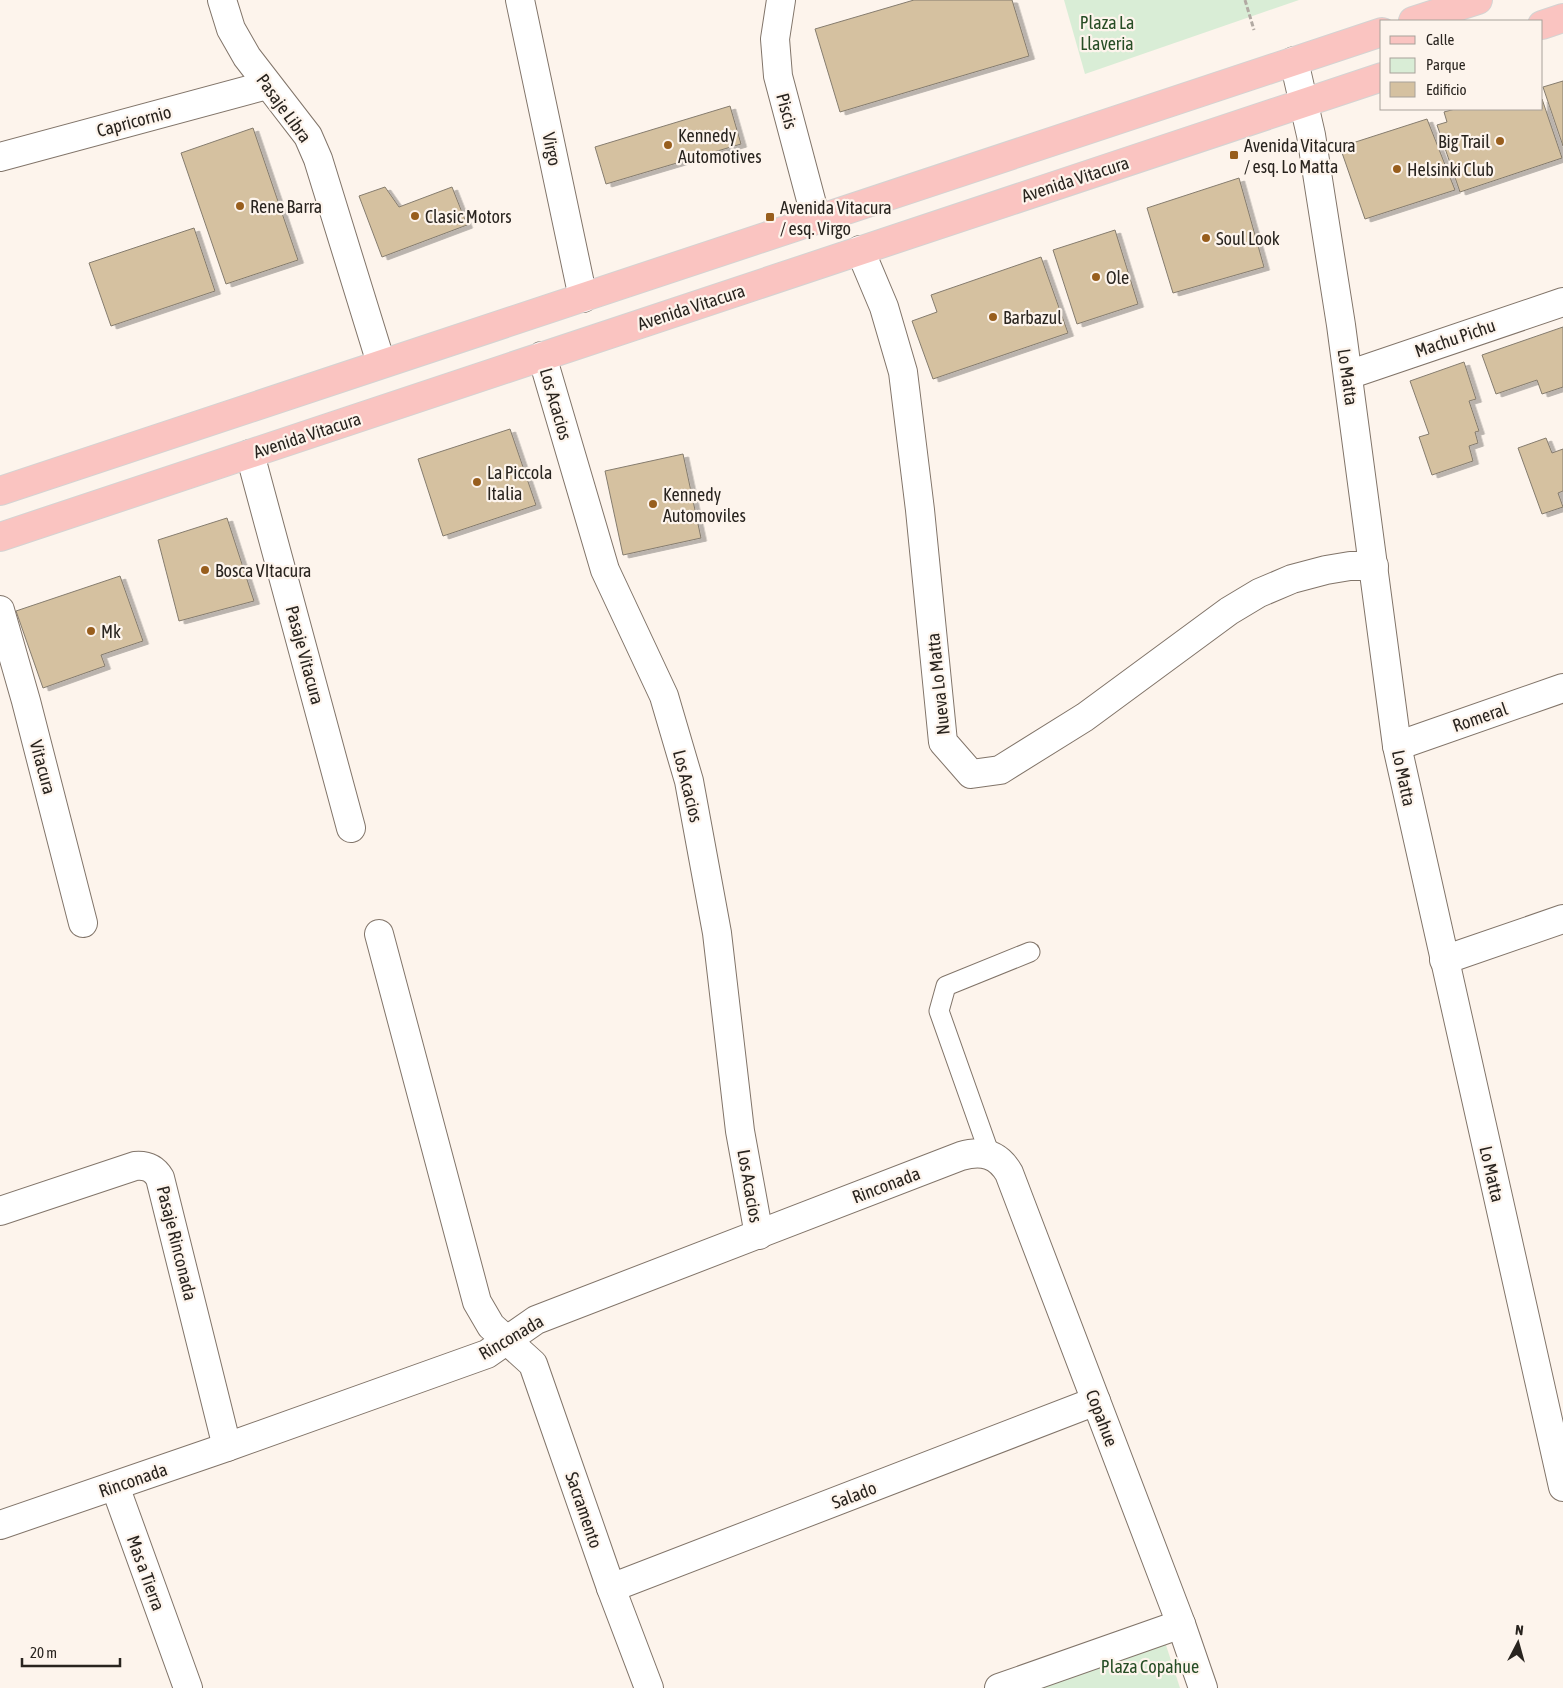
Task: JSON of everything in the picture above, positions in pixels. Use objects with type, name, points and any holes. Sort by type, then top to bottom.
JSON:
[{"type":"main road","points":[[1416,20],[1478,0]]},
{"type":"main road","points":[[1543,24],[1563,18]]},
{"type":"main road","points":[[0,490],[1380,33]]},
{"type":"main road","name":"Avenida Vitacura","points":[[0,537],[1380,78]]},
{"type":"street","name":"Pasaje Libra","points":[[222,0],[231,29],[246,57],[308,136],[318,159],[381,363]]},
{"type":"street","name":"Virgo","points":[[520,0],[583,298]]},
{"type":"street","name":"Piscis","points":[[781,0],[775,39],[778,76],[816,219]]},
{"type":"street","name":"Lo Matta","points":[[1294,61],[1316,162],[1341,325],[1397,746],[1563,1487]]},
{"type":"street","name":"Capricornio","points":[[0,157],[268,85]]},
{"type":"street","name":"Nueva Lo Matta","points":[[860,250],[884,308],[903,372],[920,510],[943,742],[971,774],[1000,770],[1085,717],[1229,611],[1260,593],[1292,579],[1326,570],[1350,566],[1374,566]]},
{"type":"street","name":"Machu Pichu","points":[[1348,375],[1563,302]]},
{"type":"street","name":"Los Acacios","points":[[542,356],[605,570],[664,696],[689,781],[717,933],[740,1131],[759,1235]]},
{"type":"street","name":"Pasaje Vitacura","points":[[250,454],[351,828]]},
{"type":"street","name":"Vitacura","points":[[0,610],[26,701],[83,923]]},
{"type":"street","name":"Romeral","points":[[1397,746],[1563,688]]},
{"type":"street","points":[[1444,960],[1563,919]]},
{"type":"street","points":[[379,934],[477,1302],[491,1326],[507,1340]]},
{"type":"street","name":"Rinconada","points":[[0,1525],[227,1447],[487,1354],[536,1320],[961,1156],[981,1152],[990,1155]]},
{"type":"street","name":"Copahue","points":[[990,1155],[998,1159],[1009,1173],[1181,1624],[1202,1688]]},
{"type":"street","name":"Pasaje Rinconada","points":[[0,1211],[136,1166],[143,1166],[156,1172],[160,1178],[227,1447]]},
{"type":"street","name":"Sacramento","points":[[507,1340],[533,1364],[649,1688]]},
{"type":"street","name":"Salado","points":[[612,1588],[1096,1401]]},
{"type":"street","name":"Mas a Tierra","points":[[115,1486],[188,1688]]},
{"type":"street","points":[[999,1688],[1181,1624]]},
{"type":"lane","points":[[990,1155],[939,1011],[946,986],[1030,952]]},
{"type":"path","points":[[1245,0],[1254,30]]},
{"type":"green space","name":"Plaza La Llaveria","points":[[1064,0],[1299,0],[1085,74]]},
{"type":"green space","name":"Plaza Copahue","points":[[1164,1639],[1180,1688],[1026,1688]]},
{"type":"building","points":[[914,0],[1012,0],[1029,56],[840,112],[815,29]]},
{"type":"building","points":[[1563,81],[1563,146],[1543,87]]},
{"type":"building","name":"Big Trail","points":[[1543,102],[1562,158],[1460,192],[1437,125],[1447,122],[1444,112],[1451,110],[1543,110]]},
{"type":"building","name":"Kennedy Automotives","points":[[730,106],[741,144],[606,184],[595,147]]},
{"type":"building","name":"Helsinki Club","points":[[1427,119],[1455,190],[1365,219],[1340,147]]},
{"type":"building","name":"Rene Barra","points":[[253,128],[298,260],[226,284],[181,153]]},
{"type":"building","name":"Soul Look","points":[[1239,178],[1264,267],[1173,293],[1147,208]]},
{"type":"building","name":"Clasic Motors","points":[[385,187],[399,207],[452,187],[467,225],[382,257],[359,196]]},
{"type":"building","points":[[194,228],[215,291],[111,326],[89,263]]},
{"type":"building","name":"Ole","points":[[1115,230],[1138,304],[1077,324],[1053,250]]},
{"type":"building","name":"Barbazul","points":[[1041,257],[1068,333],[933,379],[912,321],[937,312],[931,295]]},
{"type":"building","points":[[1563,327],[1563,387],[1542,394],[1537,380],[1496,394],[1482,355]]},
{"type":"building","points":[[1464,362],[1476,399],[1469,401],[1479,431],[1475,432],[1478,443],[1469,446],[1473,461],[1432,475],[1419,437],[1429,434],[1410,381]]},
{"type":"building","name":"La Piccola Italia","points":[[510,429],[536,505],[443,536],[418,459]]},
{"type":"building","points":[[1546,438],[1552,453],[1563,449],[1563,491],[1558,493],[1563,507],[1542,514],[1518,448]]},
{"type":"building","name":"Kennedy Automoviles","points":[[683,454],[701,538],[623,555],[605,471]]},
{"type":"building","name":"Bosca VItacura","points":[[227,518],[254,601],[179,621],[158,540]]},
{"type":"building","points":[[120,576],[143,641],[101,655],[105,666],[43,688],[16,611]]},
{"type":"place","name":"Big Trail","points":[[1500,141]]},
{"type":"place","name":"Kennedy Automotives","points":[[668,145]]},
{"type":"place","name":"Avenida Vitacura / esq. Lo Matta","points":[[1234,155]]},
{"type":"place","name":"Helsinki Club","points":[[1397,169]]},
{"type":"place","name":"Rene Barra","points":[[240,206]]},
{"type":"place","name":"Clasic Motors","points":[[415,216]]},
{"type":"place","name":"Avenida Vitacura / esq. Virgo","points":[[770,217]]},
{"type":"place","name":"Soul Look","points":[[1206,238]]},
{"type":"place","name":"Ole","points":[[1096,277]]},
{"type":"place","name":"Barbazul","points":[[993,317]]},
{"type":"place","name":"La Piccola Italia","points":[[477,482]]},
{"type":"place","name":"Kennedy Automoviles","points":[[653,504]]},
{"type":"place","name":"Bosca VItacura","points":[[205,570]]},
{"type":"place","name":"Mk","points":[[91,631]]}]
